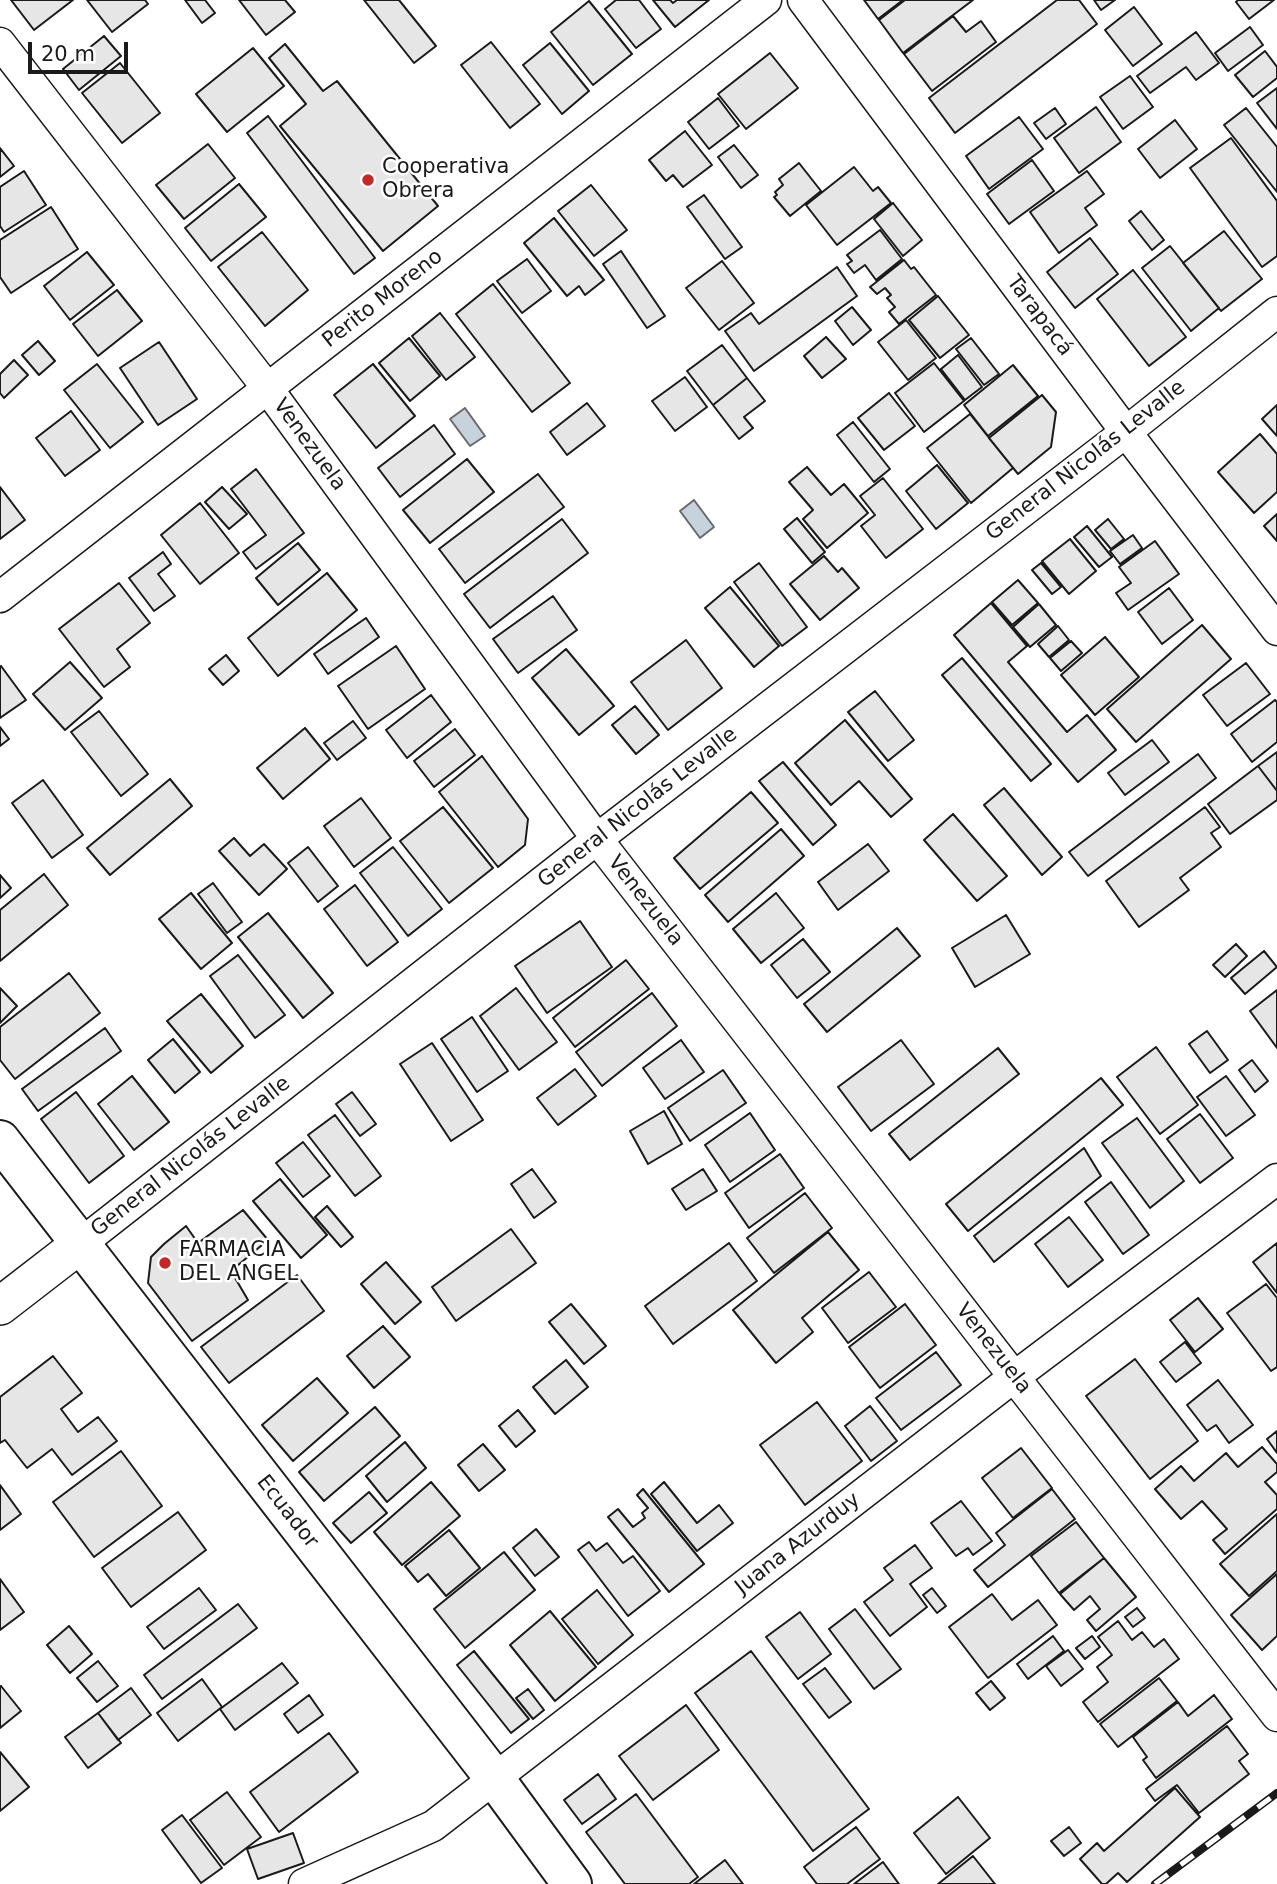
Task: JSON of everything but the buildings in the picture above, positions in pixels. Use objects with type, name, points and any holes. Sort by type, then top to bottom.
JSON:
[{"type":"main road","name":"Ecuador","points":[[0,1140],[495,1779],[572,1884]]},
{"type":"street","name":"Perito Moreno","points":[[0,597],[766,0]]},
{"type":"street","name":"Tarapacá","points":[[803,0],[1277,630]]},
{"type":"street","name":"Venezuela","points":[[0,43],[268,389],[597,839],[1277,1716]]},
{"type":"street","name":"General Nicolás Levalle","points":[[0,1306],[1277,312]]},
{"type":"street","name":"Juana Azurduy","points":[[304,1884],[433,1826],[1014,1377],[1277,1179]]},
{"type":"shaded area","points":[[465,408],[485,436],[470,446],[450,419]]},
{"type":"shaded area","points":[[694,500],[714,527],[700,538],[680,511]]},
{"type":"railway","points":[[1155,1884],[1277,1793]]},
{"type":"place","name":"Cooperativa Obrera","points":[[368,180]]},
{"type":"place","name":"FARMACIA DEL ANGEL","points":[[165,1263]]}]
